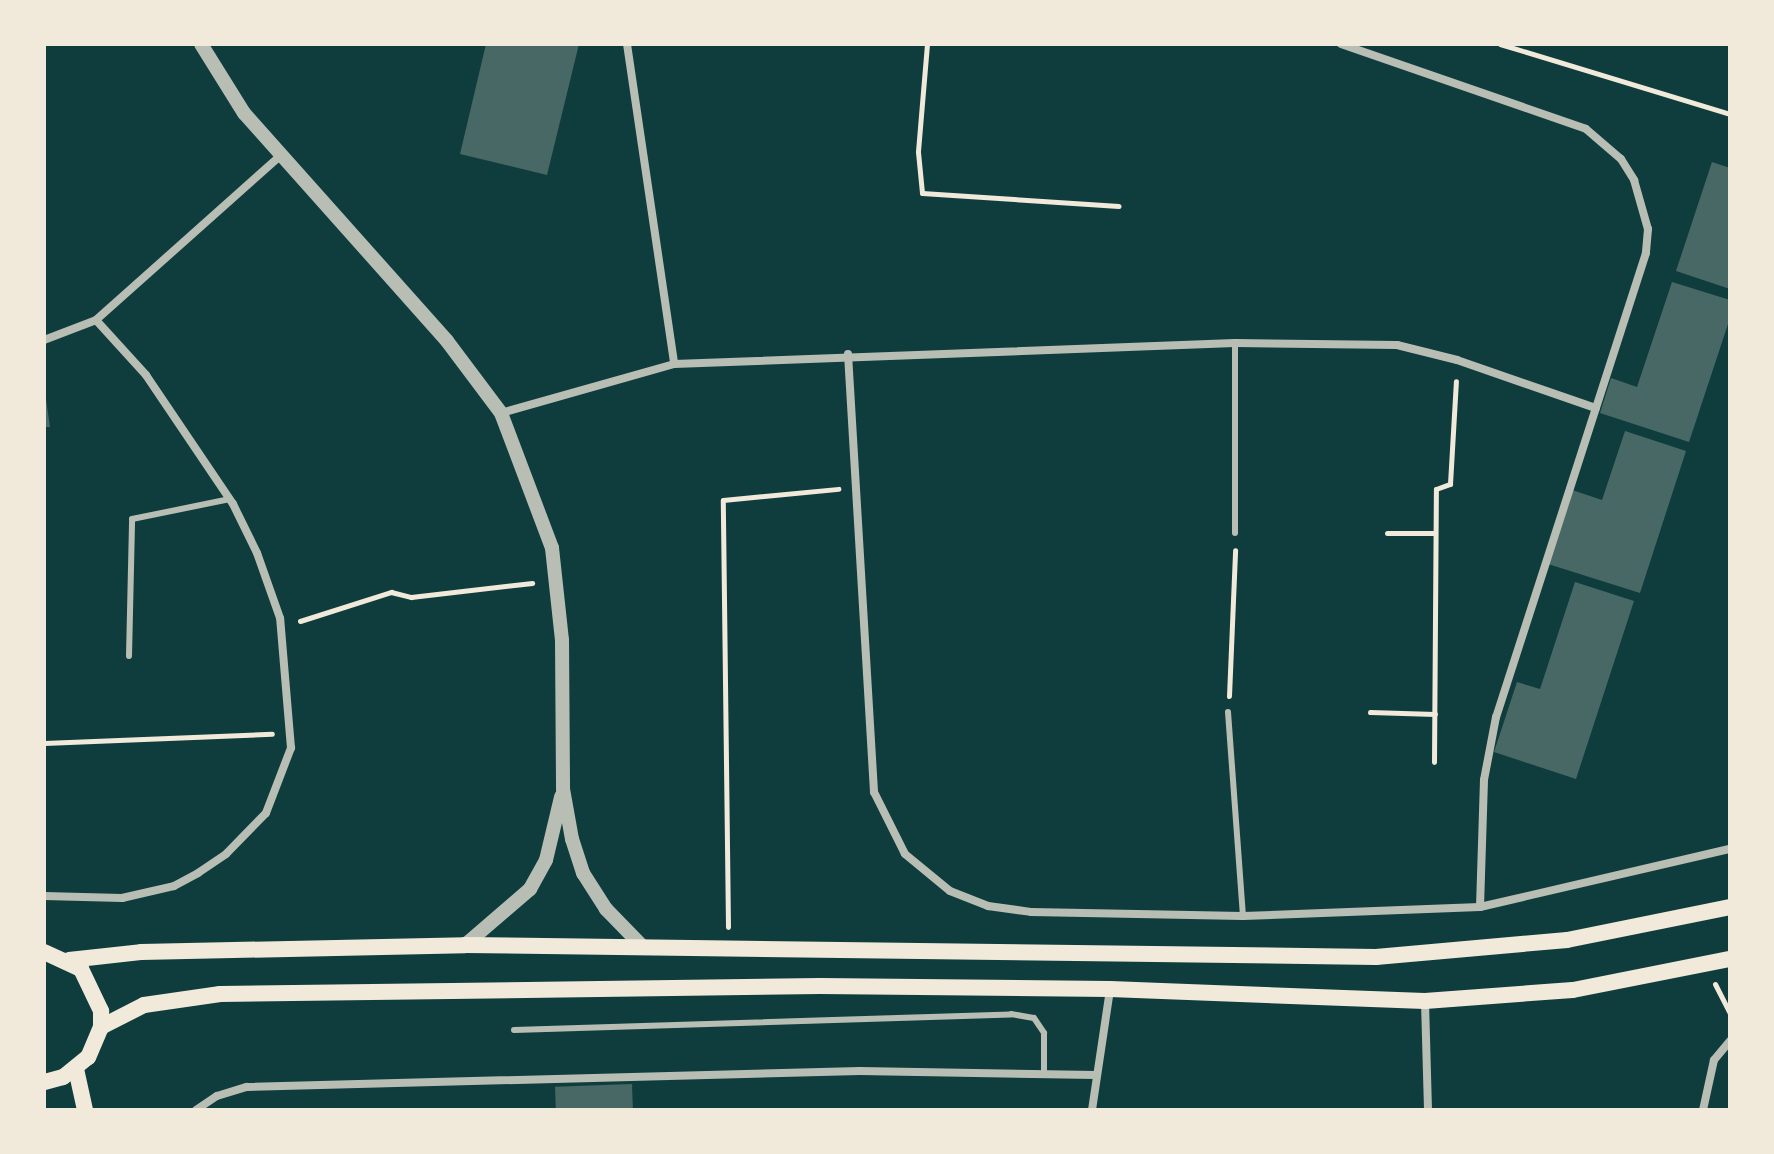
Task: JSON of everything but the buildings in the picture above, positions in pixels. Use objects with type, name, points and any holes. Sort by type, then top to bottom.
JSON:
[{"type":"main road","points":[[44,952],[69,960],[156,951],[465,945],[1376,957],[1567,940],[1730,907]]},
{"type":"main road","points":[[44,1082],[76,1069],[101,1027],[144,1005],[220,994],[820,986],[1110,989],[1425,1001],[1573,990],[1730,959]]},
{"type":"main road","points":[[69,960],[91,981],[101,1027]]},
{"type":"main road","points":[[76,1069],[85,1110]]},
{"type":"street","points":[[201,44],[244,113],[447,341],[501,413],[538,500],[557,580],[563,789],[583,873],[606,909],[643,947]]},
{"type":"street","points":[[627,44],[674,364]]},
{"type":"street","points":[[1341,44],[1560,116],[1603,141],[1621,159],[1644,203],[1646,253],[1488,747],[1480,907]]},
{"type":"street","points":[[44,340],[96,320],[281,155]]},
{"type":"street","points":[[44,896],[149,894],[226,854],[266,813],[286,771],[293,734],[281,627],[262,563],[230,499],[146,375],[96,320]]},
{"type":"street","points":[[501,413],[674,364],[848,354],[1235,343],[1397,345],[1457,360],[1596,408]]},
{"type":"street","points":[[848,354],[874,792],[905,854],[950,891],[988,906],[1243,916],[1480,907],[1730,849]]},
{"type":"street","points":[[465,945],[530,889],[546,860],[563,789]]},
{"type":"street","points":[[1092,1110],[1110,989]]},
{"type":"street","points":[[1425,1001],[1428,1110]]},
{"type":"street","points":[[1703,1110],[1714,1060],[1730,1041]]},
{"type":"street","points":[[196,1110],[217,1096],[247,1087],[860,1071],[1096,1075]]},
{"type":"lane","points":[[1235,343],[1235,533]]},
{"type":"lane","points":[[129,656],[132,519],[230,499]]},
{"type":"lane","points":[[1228,712],[1243,916]]},
{"type":"lane","points":[[514,1030],[1011,1014],[1034,1018],[1044,1033],[1044,1075]]},
{"type":"path","points":[[927,44],[918,152],[922,193],[1119,206]]},
{"type":"path","points":[[1500,44],[1730,114]]},
{"type":"path","points":[[1434,762],[1436,489],[1450,484],[1457,360]]},
{"type":"path","points":[[728,948],[723,500],[855,488]]},
{"type":"path","points":[[1228,712],[1235,533]]},
{"type":"path","points":[[1387,533],[1435,533]]},
{"type":"path","points":[[281,627],[391,592],[411,597],[557,580]]},
{"type":"path","points":[[1370,712],[1435,714]]},
{"type":"path","points":[[44,743],[293,734]]}]
